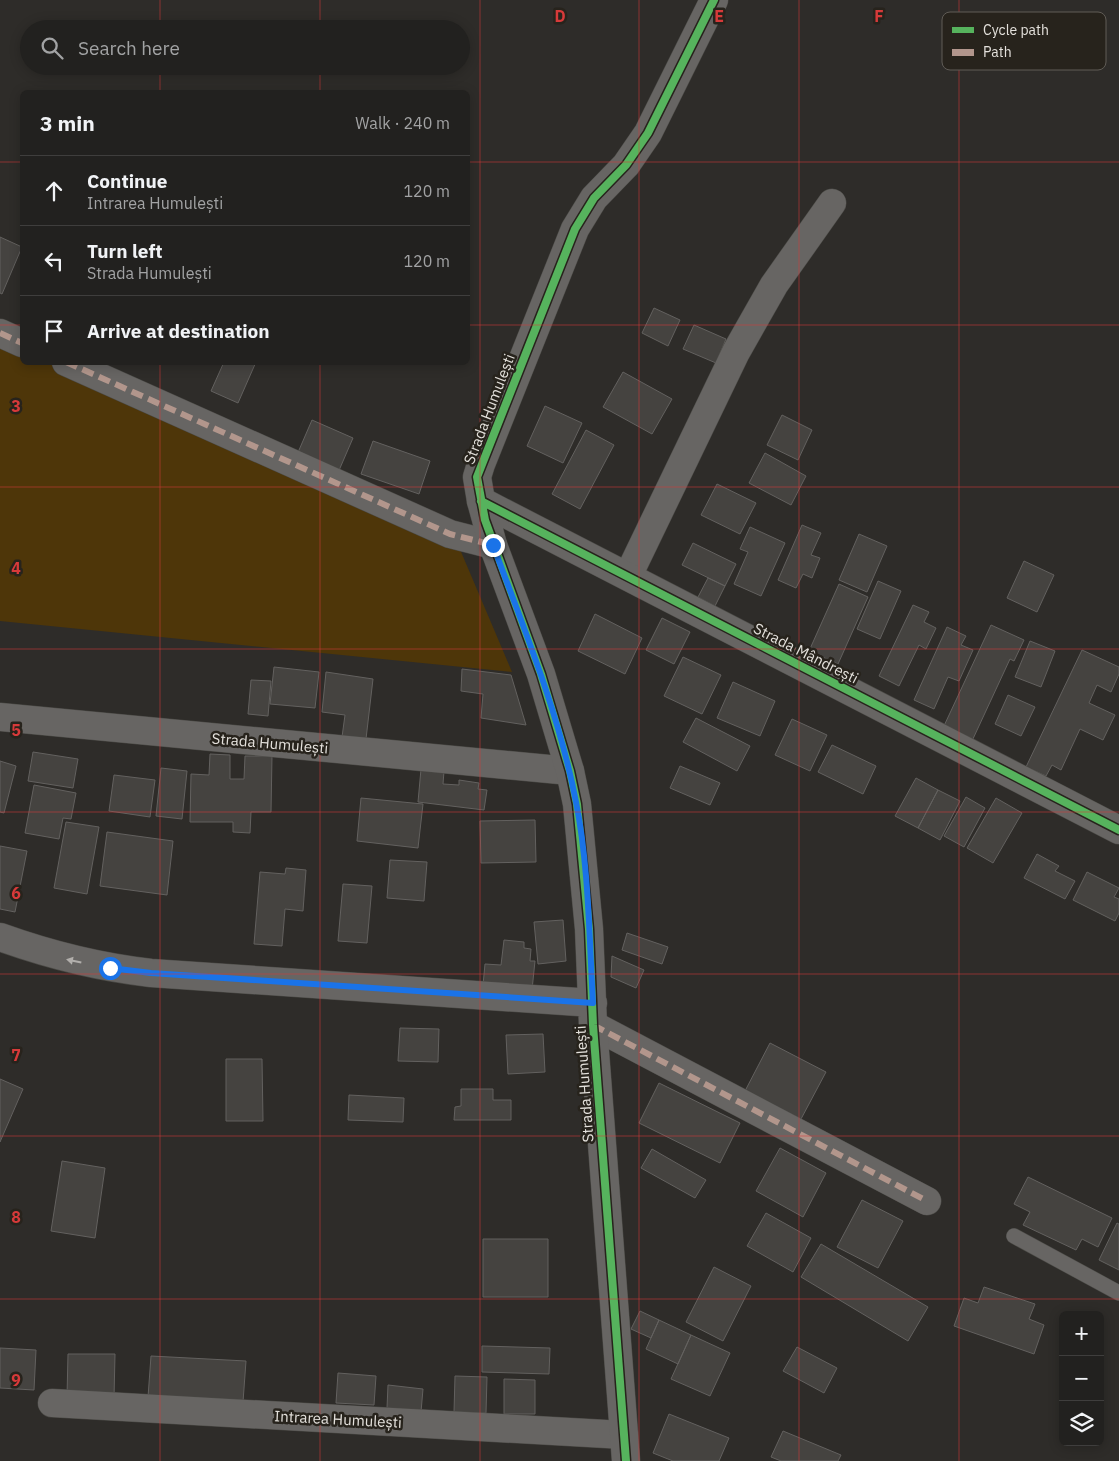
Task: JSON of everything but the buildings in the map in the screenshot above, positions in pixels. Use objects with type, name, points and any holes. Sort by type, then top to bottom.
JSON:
[{"type":"street","name":"Strada Humulești","points":[[625,1448],[581,833],[570,771],[541,674],[493,545],[481,501],[477,477],[480,464],[575,229],[594,198],[626,165],[648,133],[714,0]]},
{"type":"street","points":[[628,576],[736,352],[774,285],[832,203]]},
{"type":"street","points":[[0,333],[20,342]]},
{"type":"street","points":[[73,365],[450,534],[493,545]]},
{"type":"street","name":"Strada Mândrești","points":[[481,501],[1119,830]]},
{"type":"street","name":"Strada Humulești","points":[[0,717],[570,771]]},
{"type":"street","points":[[0,937],[61,958],[110,968],[593,1014],[927,1201]]},
{"type":"street","name":"Intrarea Humulești","points":[[52,1403],[625,1448]]},
{"type":"lane","points":[[1014,1236],[1119,1293]]},
{"type":"shaded area","points":[[0,339],[20,348],[20,365],[55,365],[459,547],[512,672],[0,621]]},
{"type":"marked path","points":[[0,333],[20,342]]},
{"type":"marked path","points":[[73,365],[450,534],[493,545]]},
{"type":"marked path","points":[[593,1025],[927,1201]]},
{"type":"cycle path","points":[[626,1461],[593,1025],[589,929],[577,804],[570,771],[541,674],[485,520],[477,477],[575,229],[594,198],[626,165],[648,133],[714,0]]},
{"type":"cycle path","points":[[481,501],[1119,830]]},
{"type":"route","points":[[110,968],[151,973],[593,1003],[581,833],[570,771],[541,674],[493,545]]}]
